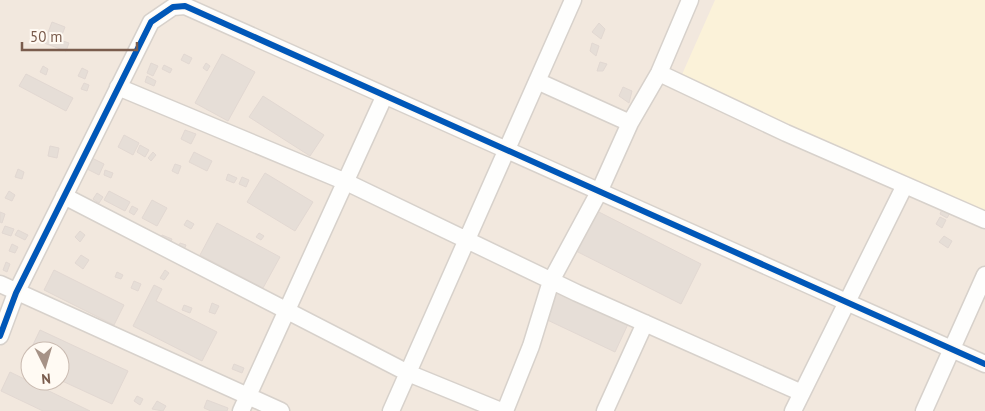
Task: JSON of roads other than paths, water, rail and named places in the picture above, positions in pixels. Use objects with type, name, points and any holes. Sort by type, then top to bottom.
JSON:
[{"type":"street","points":[[391,411],[573,0]]},
{"type":"street","points":[[64,196],[408,373],[503,411],[530,346],[552,281],[599,192],[630,123],[659,73],[690,0]]},
{"type":"street","points":[[0,336],[16,293],[151,22],[173,7],[185,6],[506,152],[985,364]]},
{"type":"street","points":[[659,73],[786,133],[985,220]]},
{"type":"street","points":[[537,81],[630,123]]},
{"type":"street","points":[[118,86],[346,182],[552,281],[802,393]]},
{"type":"street","points":[[241,411],[384,97]]},
{"type":"street","points":[[793,411],[905,185]]},
{"type":"street","points":[[924,411],[985,275]]},
{"type":"street","points":[[0,284],[16,293],[249,395],[281,411]]},
{"type":"street","points":[[605,411],[645,323]]}]
